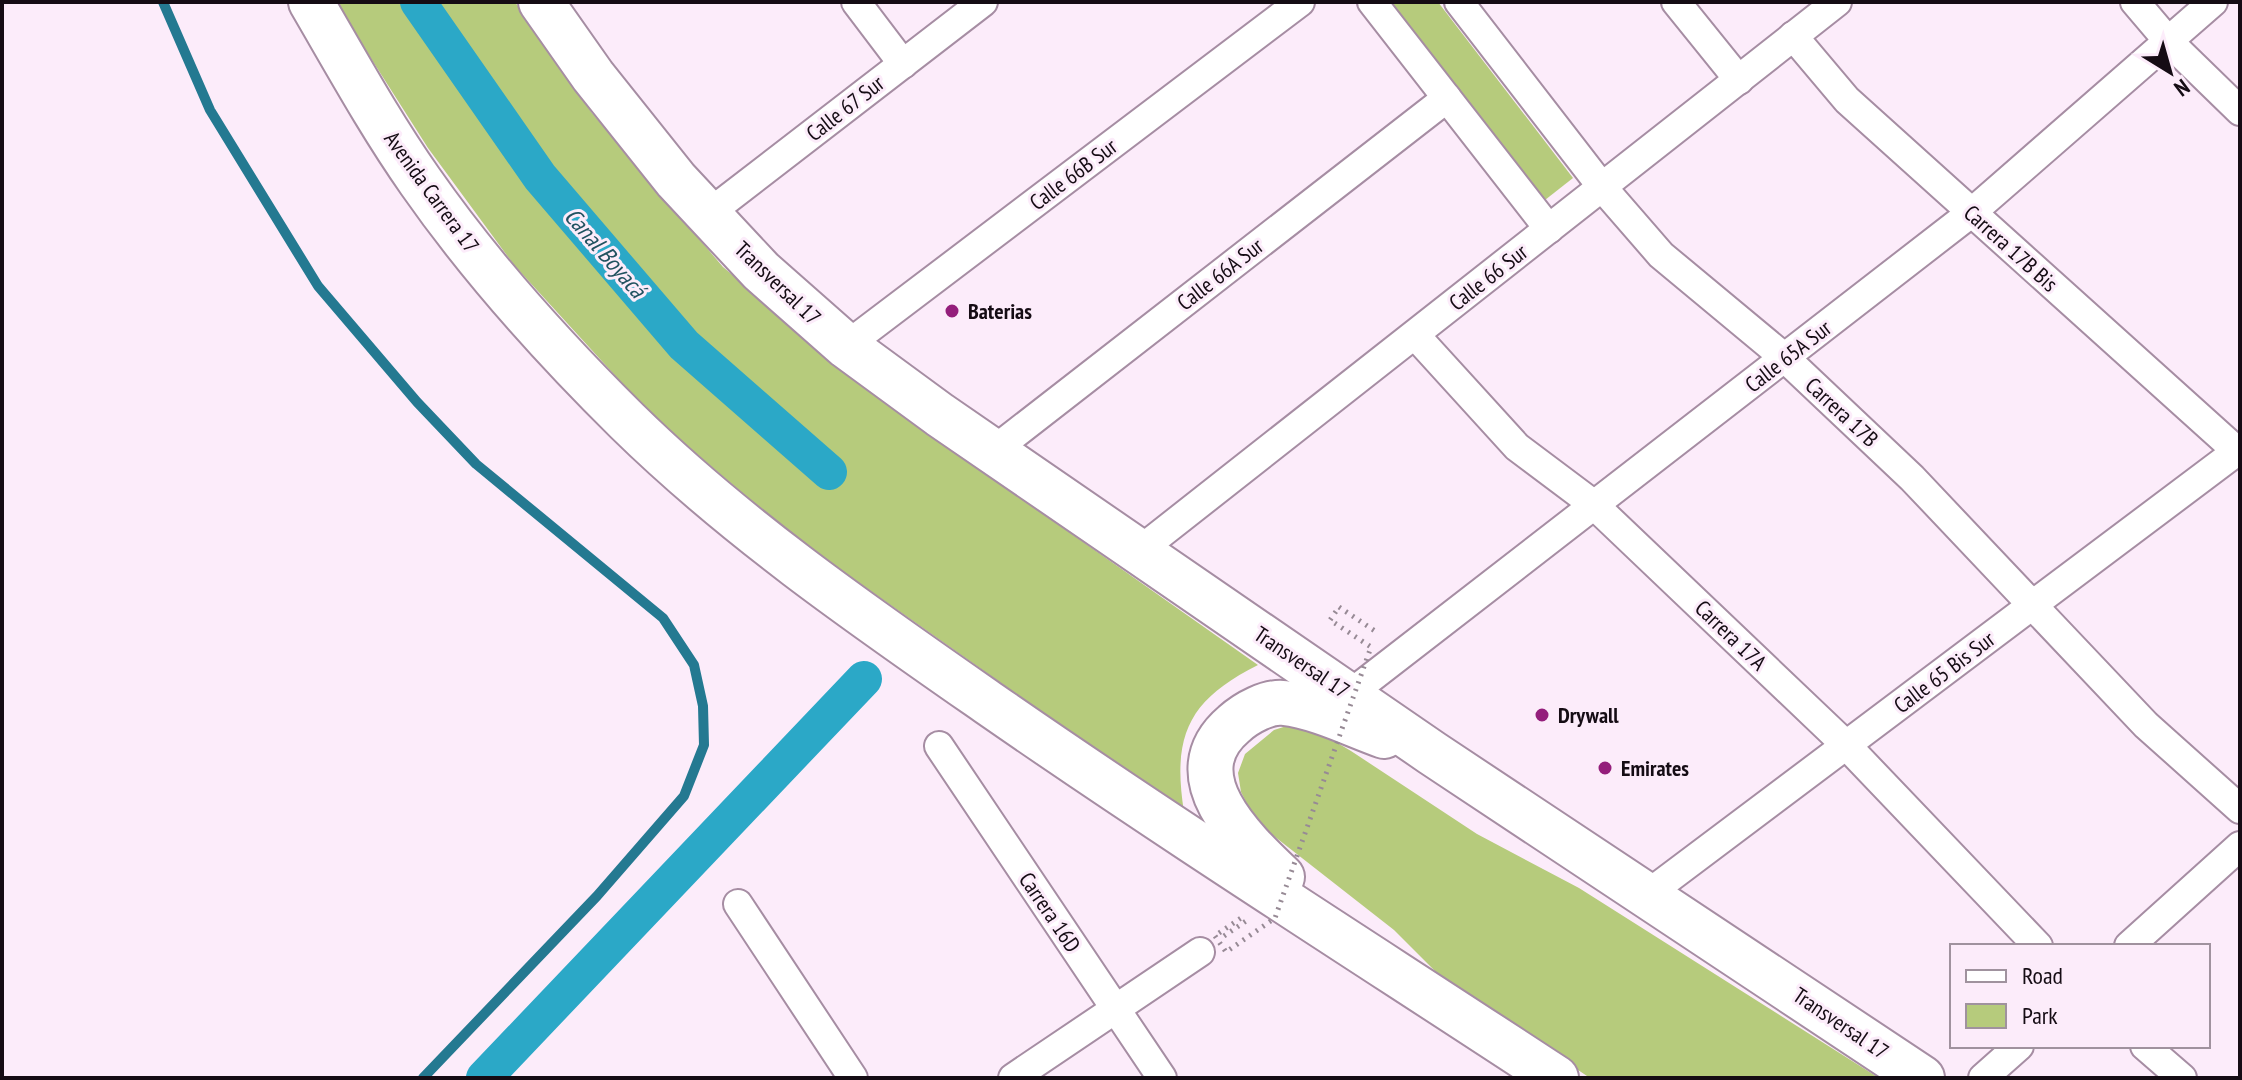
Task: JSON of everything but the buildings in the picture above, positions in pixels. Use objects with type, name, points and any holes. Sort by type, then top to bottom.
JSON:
[{"type":"highway","name":"Avenida Carrera 17","points":[[311,2],[419,180],[470,247],[574,367],[630,424],[799,567],[1084,769],[1264,907]]},
{"type":"highway","points":[[541,2],[637,133],[708,214]]},
{"type":"highway","name":"Transversal 17","points":[[708,214],[807,314],[846,346],[993,451],[1432,753],[1922,1078]]},
{"type":"highway","points":[[1348,942],[1244,840],[1225,814],[1210,778],[1211,758],[1231,725],[1245,715],[1282,703],[1432,753]]},
{"type":"highway","points":[[1264,907],[1348,942],[1556,1078]]},
{"type":"street","points":[[856,2],[903,64]]},
{"type":"street","name":"Calle 67 Sur","points":[[708,214],[983,2]]},
{"type":"street","name":"Calle 66B Sur","points":[[846,346],[1300,2]]},
{"type":"street","points":[[1372,2],[1549,229]]},
{"type":"street","name":"Carrera 17B","points":[[1459,2],[1602,187],[1661,255],[1785,358],[1912,478],[2146,725],[2240,809]]},
{"type":"street","points":[[1676,2],[1739,80]]},
{"type":"street","name":"Calle 66 Sur","points":[[1139,551],[1837,2]]},
{"type":"street","points":[[2135,2],[2169,42],[2240,111]]},
{"type":"street","name":"Calle 65A Sur","points":[[1350,694],[1971,213],[2213,2]]},
{"type":"street","name":"Carrera 17B Bis","points":[[1793,36],[1847,100],[2239,450]]},
{"type":"street","name":"Calle 66A Sur","points":[[993,451],[1447,98]]},
{"type":"street","name":"Carrera 17A","points":[[1415,335],[1517,447],[1593,504],[1846,745],[2036,944]]},
{"type":"street","name":"Calle 65 Bis Sur","points":[[1648,894],[2239,450]]},
{"type":"street","name":"Carrera 16D","points":[[939,746],[1162,1078]]},
{"type":"street","points":[[2131,944],[2240,846]]},
{"type":"street","points":[[738,904],[853,1078]]},
{"type":"street","points":[[1013,1078],[1208,944]]},
{"type":"street","points":[[1983,1078],[2017,1048]]},
{"type":"street","points":[[2147,1048],[2182,1078]]},
{"type":"path","points":[[1208,944],[1226,952],[1275,918],[1371,647],[1330,620],[1339,607],[1369,627]]},
{"type":"path","points":[[1208,944],[1264,907]]},
{"type":"path","points":[[1208,944],[1264,907]]},
{"type":"green space","points":[[335,2],[515,2],[592,113],[723,267],[877,397],[1258,665],[1215,692],[1190,723],[1181,762],[1184,812],[794,537],[652,416],[514,265],[428,148]]},
{"type":"green space","points":[[1391,2],[1438,2],[1573,178],[1545,200]]},
{"type":"green space","points":[[1293,724],[1319,732],[1477,834],[1579,888],[1879,1078],[1590,1078],[1445,981],[1394,930],[1270,833],[1251,812],[1241,792],[1238,773],[1245,754],[1274,730]]},
{"type":"waterway","points":[[163,2],[210,110],[318,286],[417,402],[476,464],[663,618],[694,665],[703,706],[704,745],[684,796],[597,896],[423,1078]]},
{"type":"waterway","name":"Canal Boyacá","points":[[418,2],[540,177],[684,345],[829,472]]},
{"type":"waterway","points":[[484,1078],[864,679]]},
{"type":"place","name":"Baterias","points":[[952,311]]},
{"type":"place","name":"Drywall","points":[[1542,715]]},
{"type":"place","name":"Emirates","points":[[1605,768]]}]
